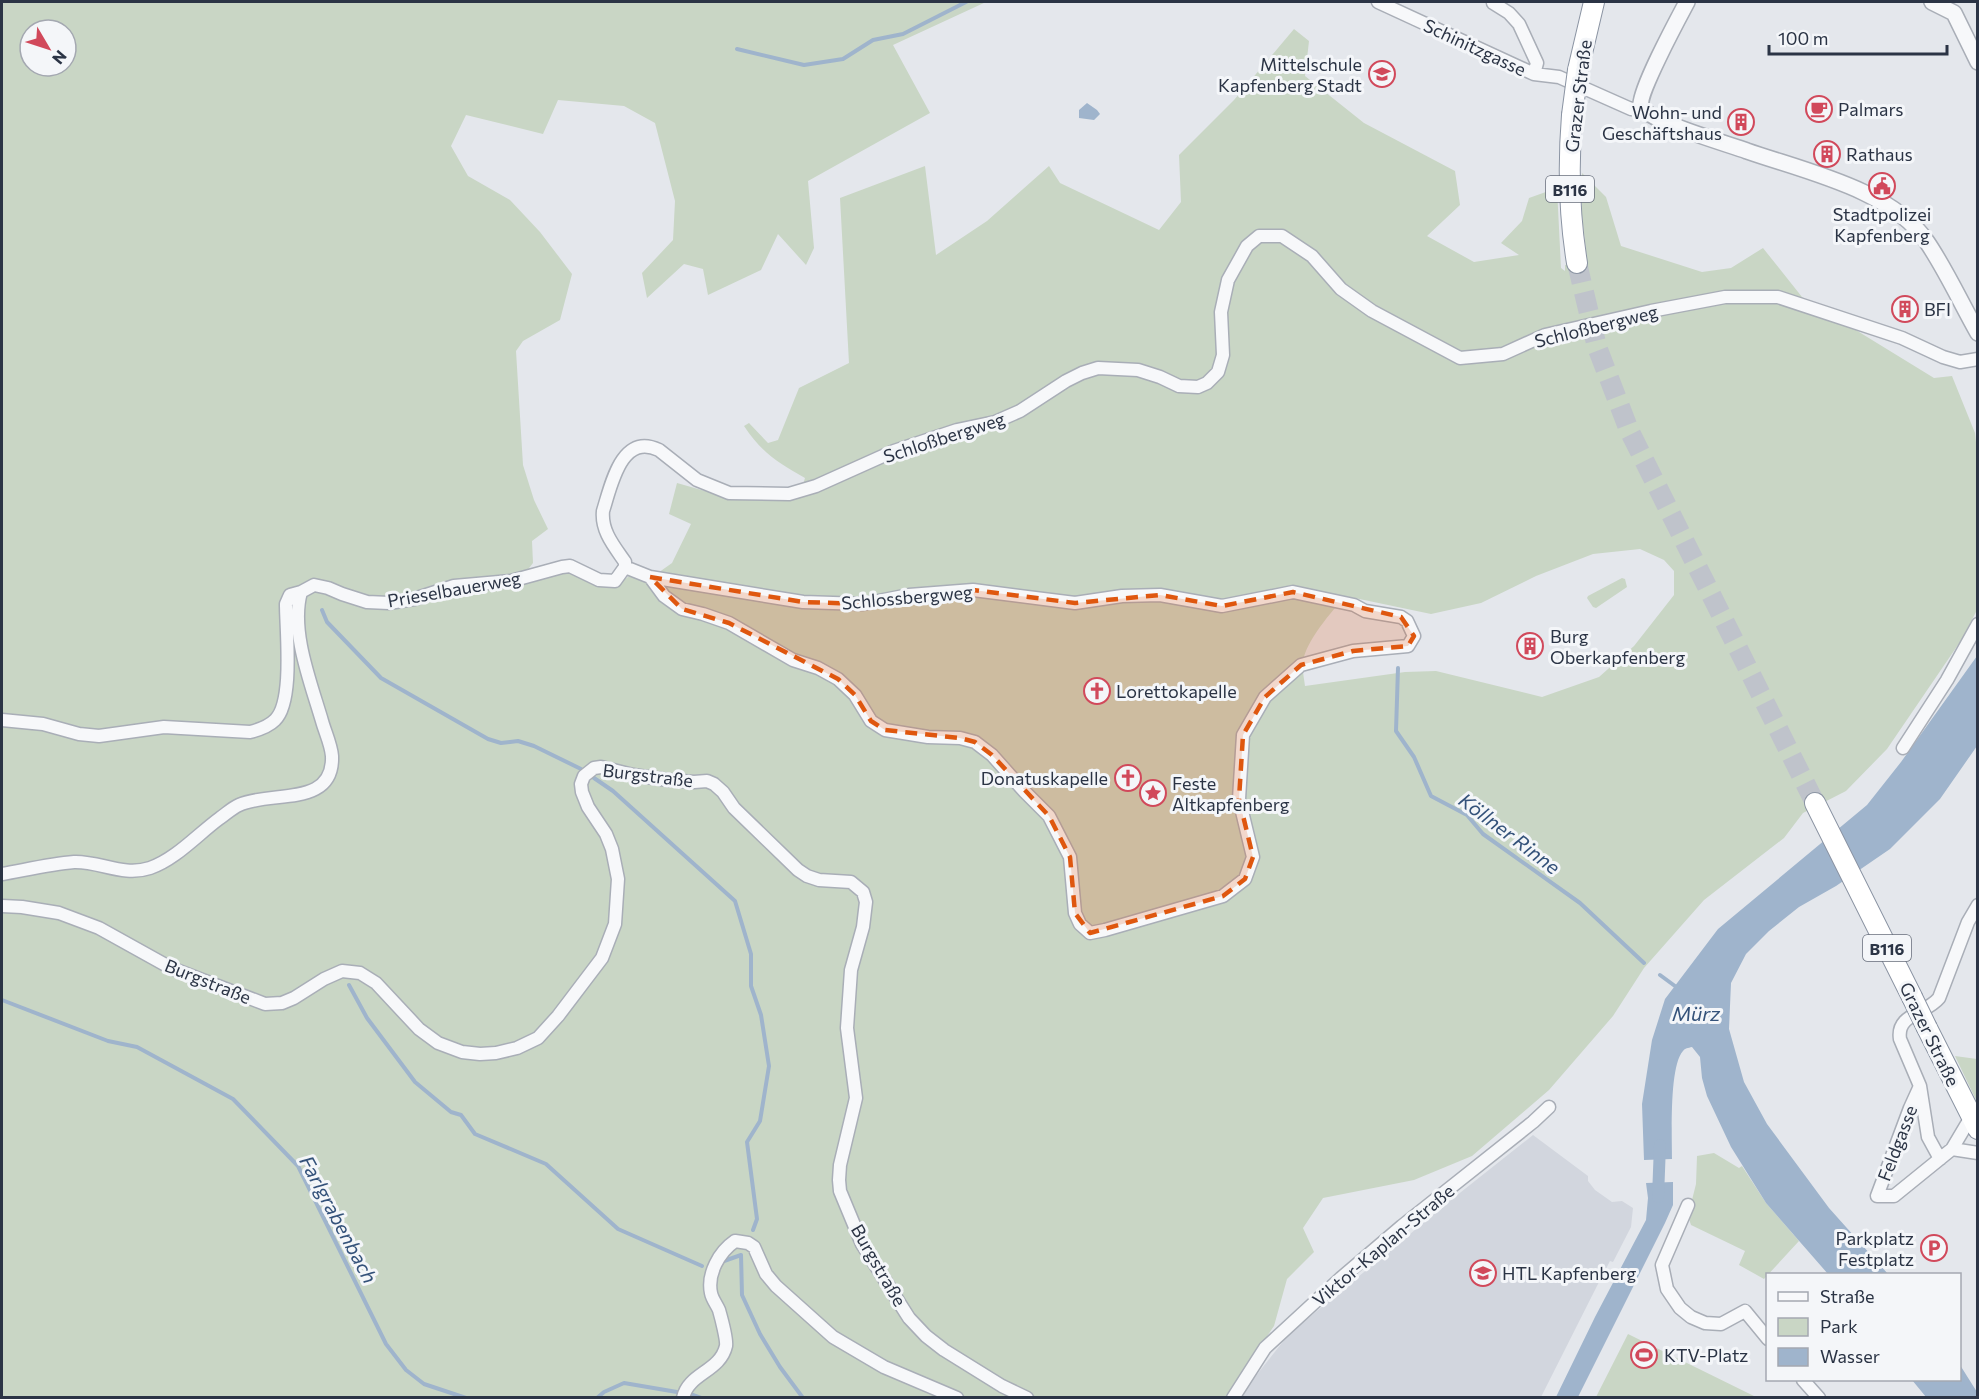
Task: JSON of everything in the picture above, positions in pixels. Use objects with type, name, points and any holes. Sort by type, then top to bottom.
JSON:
[{"type":"highway","name":"Grazer Straße","points":[[1577,263],[1570,192],[1572,115],[1578,70],[1594,2]]},
{"type":"highway","name":"Grazer Straße","points":[[1815,803],[1971,1117]]},
{"type":"street","name":"Schinitzgasse","points":[[1378,2],[1534,74],[1559,77],[1631,109],[1642,108]]},
{"type":"street","points":[[1492,2],[1509,13],[1519,24],[1537,63],[1534,74]]},
{"type":"street","points":[[1687,2],[1647,83],[1640,100],[1642,108],[1647,113],[1673,126],[1835,181],[1892,207],[1906,218],[1927,241],[1977,333]]},
{"type":"street","points":[[1932,2],[1954,13],[1977,62]]},
{"type":"street","name":"Schloßbergweg","points":[[625,567],[625,562],[606,534],[603,525],[603,511],[622,460],[628,453],[638,448],[652,447],[659,450],[696,480],[729,493],[789,494],[816,486],[894,451],[957,430],[995,422],[1020,411],[1066,381],[1098,368],[1138,370],[1179,386],[1198,387],[1207,383],[1218,372],[1223,355],[1221,312],[1228,280],[1247,246],[1259,236],[1282,236],[1312,256],[1341,289],[1372,311],[1460,358],[1503,354],[1545,335],[1651,311],[1725,297],[1778,297],[1902,338],[1943,357],[1960,362],[1977,359]]},
{"type":"street","name":"Prieselbauerweg","points":[[301,592],[314,585],[367,602],[389,603],[414,599],[454,586],[511,581],[570,566],[599,579],[615,580],[625,567]]},
{"type":"street","name":"Schlossbergweg","points":[[625,567],[650,577],[803,602],[863,604],[909,595],[973,590],[1075,603],[1122,596],[1161,595],[1222,606],[1293,592],[1401,617],[1407,621],[1414,636],[1408,646],[1353,651],[1301,665],[1265,697],[1243,735],[1239,799],[1253,857],[1245,879],[1223,896],[1090,933],[1080,924],[1075,913],[1070,857],[1049,816],[992,755],[975,742],[960,738],[928,737],[885,730],[871,721],[855,695],[838,679],[818,668],[793,660],[729,624],[681,609],[664,596],[650,577]]},
{"type":"street","points":[[2,720],[43,724],[79,734],[99,736],[164,727],[250,732],[261,729],[275,720],[283,708],[287,676],[286,604],[290,595],[301,592]]},
{"type":"street","points":[[2,874],[74,862],[96,864],[130,872],[151,868],[172,856],[238,805],[310,792],[321,787],[332,767],[332,752],[308,674],[300,639],[297,606],[301,592]]},
{"type":"street","points":[[1903,748],[1947,680],[1977,624]]},
{"type":"street","name":"Burgstraße","points":[[2,906],[22,907],[58,914],[99,928],[171,968],[265,1004],[282,1003],[294,998],[324,979],[342,971],[360,974],[376,983],[419,1029],[438,1043],[462,1052],[496,1053],[517,1048],[538,1038],[558,1016],[602,958],[615,924],[618,879],[614,859],[606,834],[584,798],[581,784],[584,776],[594,768],[601,767],[633,775],[668,780],[707,781],[714,784],[734,808],[798,870],[819,880],[850,882],[863,892],[866,914],[851,970],[847,1028],[856,1098],[840,1165],[840,1191],[862,1244],[909,1318],[926,1336],[944,1350],[1002,1386],[1027,1398]]},
{"type":"street","name":"Feldgasse","points":[[1940,1159],[1928,1137],[1920,1086],[1898,1032],[1905,1019],[1935,1003],[1939,998],[1968,922],[1977,905]]},
{"type":"street","name":"Feldgasse","points":[[1920,1086],[1876,1196],[1894,1196],[1940,1159],[1952,1149],[1971,1117]]},
{"type":"street","name":"Viktor-Kaplan-Straße","points":[[1233,1398],[1265,1348],[1341,1278],[1549,1107]]},
{"type":"street","points":[[1952,1149],[1977,1154]]},
{"type":"street","points":[[1688,1205],[1662,1265],[1671,1296],[1690,1317],[1705,1323],[1721,1324],[1745,1311],[1766,1338]]},
{"type":"street","points":[[683,1398],[692,1380],[708,1371],[722,1358],[726,1344],[719,1310],[711,1294],[712,1273],[719,1257],[727,1246],[735,1241],[748,1243],[754,1247],[766,1274],[776,1286],[833,1337],[884,1367],[957,1398]]},
{"type":"street","points":[[1804,1381],[1819,1398]]},
{"type":"highlighted area","points":[[650,577],[803,602],[863,604],[973,590],[1075,603],[1160,595],[1222,606],[1293,592],[1401,617],[1414,636],[1408,646],[1353,651],[1301,665],[1265,697],[1243,735],[1239,799],[1253,857],[1245,879],[1223,896],[1090,933],[1075,913],[1070,857],[1049,816],[992,755],[975,742],[960,738],[885,730],[871,721],[855,695],[838,679],[729,623],[682,609]]},
{"type":"shaded area","name":"HTL Kapfenberg","points":[[1533,1135],[1588,1176],[1588,1181],[1595,1190],[1612,1202],[1622,1201],[1633,1208],[1631,1227],[1613,1262],[1610,1261],[1541,1397],[1242,1398],[1247,1387],[1289,1334]]},
{"type":"green space","points":[[2,2],[986,2],[893,45],[930,113],[808,181],[814,248],[806,265],[778,234],[761,270],[708,295],[703,269],[684,264],[647,298],[642,273],[673,240],[675,201],[655,123],[624,106],[558,100],[543,134],[466,115],[451,146],[468,176],[510,200],[540,232],[572,274],[560,320],[523,341],[516,351],[523,465],[534,500],[548,529],[532,541],[533,563],[526,572],[391,599],[368,598],[320,582],[288,595],[279,724],[292,605],[295,600],[311,591],[323,590],[348,601],[426,601],[461,591],[515,585],[556,573],[574,572],[613,588],[632,574],[648,580],[672,563],[691,524],[669,514],[677,483],[726,497],[800,495],[805,478],[771,456],[744,426],[749,423],[768,443],[778,440],[799,388],[849,363],[840,198],[925,166],[936,255],[987,221],[1049,166],[1060,183],[1159,230],[1181,202],[1179,155],[1234,100],[1294,29],[1309,41],[1305,76],[1364,123],[1455,171],[1460,205],[1427,236],[1474,262],[1519,255],[1501,243],[1522,221],[1529,198],[1557,188],[1561,268],[1565,271],[1565,265],[1587,260],[1582,215],[1582,173],[1606,197],[1621,246],[1702,272],[1731,268],[1763,248],[1802,297],[1934,378],[1952,376],[1975,433],[1978,460],[1977,610],[1962,639],[1887,749],[1846,791],[1803,813],[1784,838],[1704,900],[1644,968],[1613,1016],[1549,1090],[1472,1156],[1414,1180],[1323,1198],[1303,1228],[1314,1252],[1287,1279],[1274,1326],[1225,1397],[2,1398]],"holes":[[[1640,549],[1664,560],[1674,571],[1674,595],[1634,646],[1599,677],[1542,697],[1436,671],[1405,672],[1305,686],[1303,671],[1305,654],[1320,627],[1345,596],[1431,614],[1481,603],[1536,576],[1593,554]]]},
{"type":"green space","points":[[1622,578],[1625,579],[1627,587],[1596,608],[1593,607],[1588,596]]},
{"type":"green space","points":[[1955,1056],[1977,1059],[1977,1102]]},
{"type":"green space","points":[[1714,1153],[1739,1168],[1742,1166],[1766,1203],[1799,1241],[1770,1273],[1766,1273],[1764,1279],[1739,1265],[1745,1251],[1691,1225],[1688,1216],[1696,1184],[1697,1156]]},
{"type":"green space","name":"KTV-Platz","points":[[1628,1334],[1756,1397],[1596,1397]]},
{"type":"water","points":[[1087,103],[1100,114],[1094,120],[1079,118],[1079,110]]},
{"type":"water","name":"Mürz","points":[[1977,656],[1977,746],[1940,799],[1890,849],[1836,886],[1799,907],[1769,931],[1746,954],[1731,983],[1729,1029],[1744,1082],[1767,1124],[1829,1208],[1887,1273],[1827,1273],[1766,1203],[1731,1147],[1707,1096],[1700,1057],[1692,1047],[1683,1051],[1675,1071],[1672,1102],[1672,1159],[1644,1160],[1642,1104],[1652,1040],[1665,999],[1718,929],[1867,805],[1901,762]]},
{"type":"water","points":[[1673,1182],[1673,1205],[1578,1397],[1556,1397],[1646,1220],[1648,1198],[1646,1183]]},
{"type":"water","points":[[1961,1367],[1977,1392],[1977,1397],[1926,1397],[1913,1381],[1961,1381]]},
{"type":"waterway","points":[[737,49],[804,65],[843,59],[873,40],[903,34],[966,2]]},
{"type":"waterway","points":[[322,610],[327,622],[381,678],[488,739],[501,743],[518,741],[534,746],[581,769]]},
{"type":"waterway","name":"Köllner Rinne","points":[[1398,668],[1396,731],[1414,757],[1431,796],[1467,815],[1483,834],[1580,903],[1644,963]]},
{"type":"waterway","points":[[594,778],[613,791],[735,901],[751,954],[751,986],[761,1015],[769,1066],[760,1121],[747,1142],[757,1219],[753,1230]]},
{"type":"waterway","name":"Köllner Rinne","points":[[1660,975],[1679,989]]},
{"type":"waterway","points":[[349,985],[367,1018],[415,1082],[451,1112],[461,1115],[475,1134],[546,1164],[618,1229],[702,1266]]},
{"type":"waterway","name":"Farlgrabenbach","points":[[2,1000],[108,1041],[137,1047],[233,1099],[298,1166],[386,1344],[406,1370],[424,1384],[466,1398]]},
{"type":"waterway","name":"Mürz","points":[[1658,1197],[1660,1145]]},
{"type":"waterway","points":[[724,1261],[741,1255],[742,1295],[760,1334],[780,1367],[803,1398]]},
{"type":"waterway","name":"Farlgrabenbach","points":[[597,1398],[604,1392],[624,1383],[677,1392]]},
{"type":"waterway","name":"Farlgrabenbach","points":[[690,1394],[701,1398]]},
{"type":"tunnel","points":[[1577,263],[1597,347],[1629,430],[1815,803]]},
{"type":"place","name":"Mittelschule Kapfenberg Stadt","points":[[1382,74]]},
{"type":"place","name":"Palmars","points":[[1819,109]]},
{"type":"place","name":"Wohn- und Geschäftshaus","points":[[1741,122]]},
{"type":"place","name":"Rathaus","points":[[1827,154]]},
{"type":"place","name":"Stadtpolizei Kapfenberg","points":[[1882,186]]},
{"type":"place","name":"BFI","points":[[1905,309]]},
{"type":"place","name":"Burg Oberkapfenberg","points":[[1530,646]]},
{"type":"place","name":"Lorettokapelle","points":[[1097,691]]},
{"type":"place","name":"Donatuskapelle","points":[[1128,778]]},
{"type":"place","name":"Feste Altkapfenberg","points":[[1153,793]]},
{"type":"place","name":"Parkplatz Festplatz","points":[[1934,1248]]},
{"type":"place","name":"HTL Kapfenberg","points":[[1483,1273]]},
{"type":"place","name":"KTV-Platz","points":[[1644,1355]]}]
